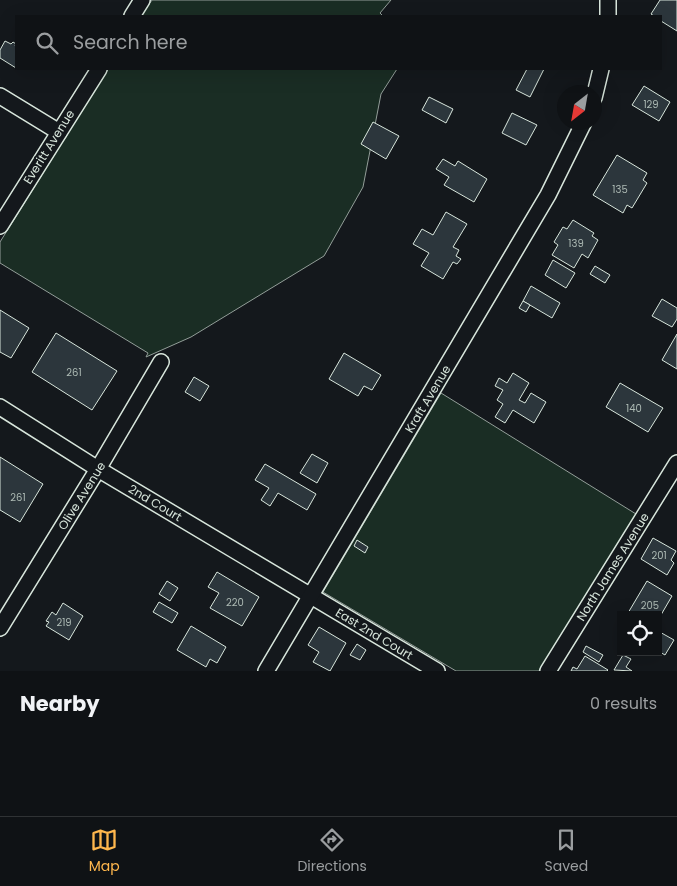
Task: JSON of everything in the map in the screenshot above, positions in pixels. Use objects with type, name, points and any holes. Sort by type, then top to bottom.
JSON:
[{"type":"street","points":[[133,15],[142,0]]},
{"type":"street","points":[[608,0],[608,15]]},
{"type":"street","name":"Everitt Avenue","points":[[0,226],[98,70]]},
{"type":"street","points":[[597,85],[601,70]]},
{"type":"street","points":[[0,96],[60,132]]},
{"type":"street","name":"Kraft Avenue","points":[[266,671],[548,195],[580,130]]},
{"type":"street","name":"Olive Avenue","points":[[0,628],[98,469],[161,362]]},
{"type":"street","name":"2nd Court","points":[[0,407],[98,469],[312,596]]},
{"type":"street","name":"North James Avenue","points":[[548,671],[677,463]]},
{"type":"street","name":"East 2nd Court","points":[[312,596],[437,671]]},
{"type":"green space","points":[[152,0],[391,0],[380,13],[382,15],[142,15]]},
{"type":"green space","points":[[107,70],[396,70],[381,94],[363,187],[324,256],[191,337],[146,357],[148,353],[0,263],[0,242]]},
{"type":"green space","points":[[441,393],[636,514],[539,671],[456,671],[323,592]]},
{"type":"building","points":[[660,0],[677,0],[677,31],[662,22],[662,15],[651,14]]},
{"type":"building","points":[[5,41],[11,44],[13,42],[15,43],[15,67],[0,58],[0,50]]},
{"type":"building","points":[[526,70],[544,70],[530,97],[516,90]]},
{"type":"building","points":[[644,86],[670,102],[659,121],[632,105]]},
{"type":"building","points":[[429,97],[453,109],[446,123],[422,110]]},
{"type":"building","points":[[512,113],[537,125],[526,145],[502,133]]},
{"type":"building","points":[[373,122],[399,136],[386,159],[361,144]]},
{"type":"building","points":[[617,155],[647,173],[643,180],[647,183],[632,208],[627,205],[623,213],[593,195]]},
{"type":"building","points":[[443,159],[455,166],[458,161],[487,179],[474,202],[444,185],[449,177],[436,169]]},
{"type":"building","points":[[446,212],[467,224],[453,247],[459,250],[456,256],[461,259],[457,264],[453,262],[443,279],[421,266],[429,253],[413,244],[422,229],[433,235]]},
{"type":"building","points":[[573,220],[594,233],[592,236],[598,240],[588,258],[582,254],[574,268],[552,255],[558,245],[554,242],[563,227],[567,229]]},
{"type":"building","points":[[553,260],[575,273],[566,288],[545,275]]},
{"type":"building","points":[[595,266],[610,275],[605,283],[590,274]]},
{"type":"building","points":[[531,286],[560,303],[552,318],[523,301]]},
{"type":"building","points":[[662,299],[677,308],[677,319],[672,327],[652,316]]},
{"type":"building","points":[[523,301],[530,305],[526,312],[519,308]]},
{"type":"building","points":[[0,310],[29,328],[11,358],[0,352]]},
{"type":"building","points":[[56,333],[117,371],[92,410],[32,372]]},
{"type":"building","points":[[677,334],[677,369],[662,360]]},
{"type":"building","points":[[344,353],[381,375],[372,390],[364,386],[358,396],[329,379]]},
{"type":"building","points":[[513,373],[529,383],[519,400],[525,403],[531,393],[546,402],[534,423],[513,410],[505,423],[495,417],[503,404],[497,400],[503,390],[495,386],[499,378],[507,383]]},
{"type":"building","points":[[194,377],[209,386],[200,401],[185,392]]},
{"type":"building","points":[[620,383],[663,408],[648,432],[606,407]]},
{"type":"building","points":[[312,454],[328,463],[317,483],[300,473]]},
{"type":"building","points":[[0,457],[43,484],[20,522],[0,510]]},
{"type":"building","points":[[265,464],[316,494],[307,510],[278,493],[270,506],[261,500],[269,488],[255,480]]},
{"type":"building","points":[[653,538],[676,551],[671,560],[674,563],[667,575],[641,559]]},
{"type":"building","points":[[357,540],[368,547],[365,553],[354,546]]},
{"type":"building","points":[[217,572],[259,597],[242,626],[210,608],[219,593],[208,587]]},
{"type":"building","points":[[167,581],[178,588],[170,601],[159,594]]},
{"type":"building","points":[[647,581],[672,596],[662,613],[662,611],[629,611]]},
{"type":"building","points":[[159,602],[178,613],[172,623],[153,612]]},
{"type":"building","points":[[63,603],[83,616],[69,640],[46,626],[49,622],[46,621],[52,612],[56,615]]},
{"type":"building","points":[[191,626],[226,647],[217,663],[210,659],[206,667],[177,650]]},
{"type":"building","points":[[319,627],[346,643],[330,671],[313,662],[319,652],[308,645]]},
{"type":"building","points":[[662,633],[674,640],[665,655],[662,653]]},
{"type":"building","points":[[357,644],[366,650],[360,660],[350,655]]},
{"type":"building","points":[[586,646],[603,655],[599,662],[583,652]]},
{"type":"building","points":[[585,656],[608,670],[571,671],[573,667],[577,669]]},
{"type":"building","points":[[622,656],[631,659],[626,667],[632,671],[614,670]]}]
